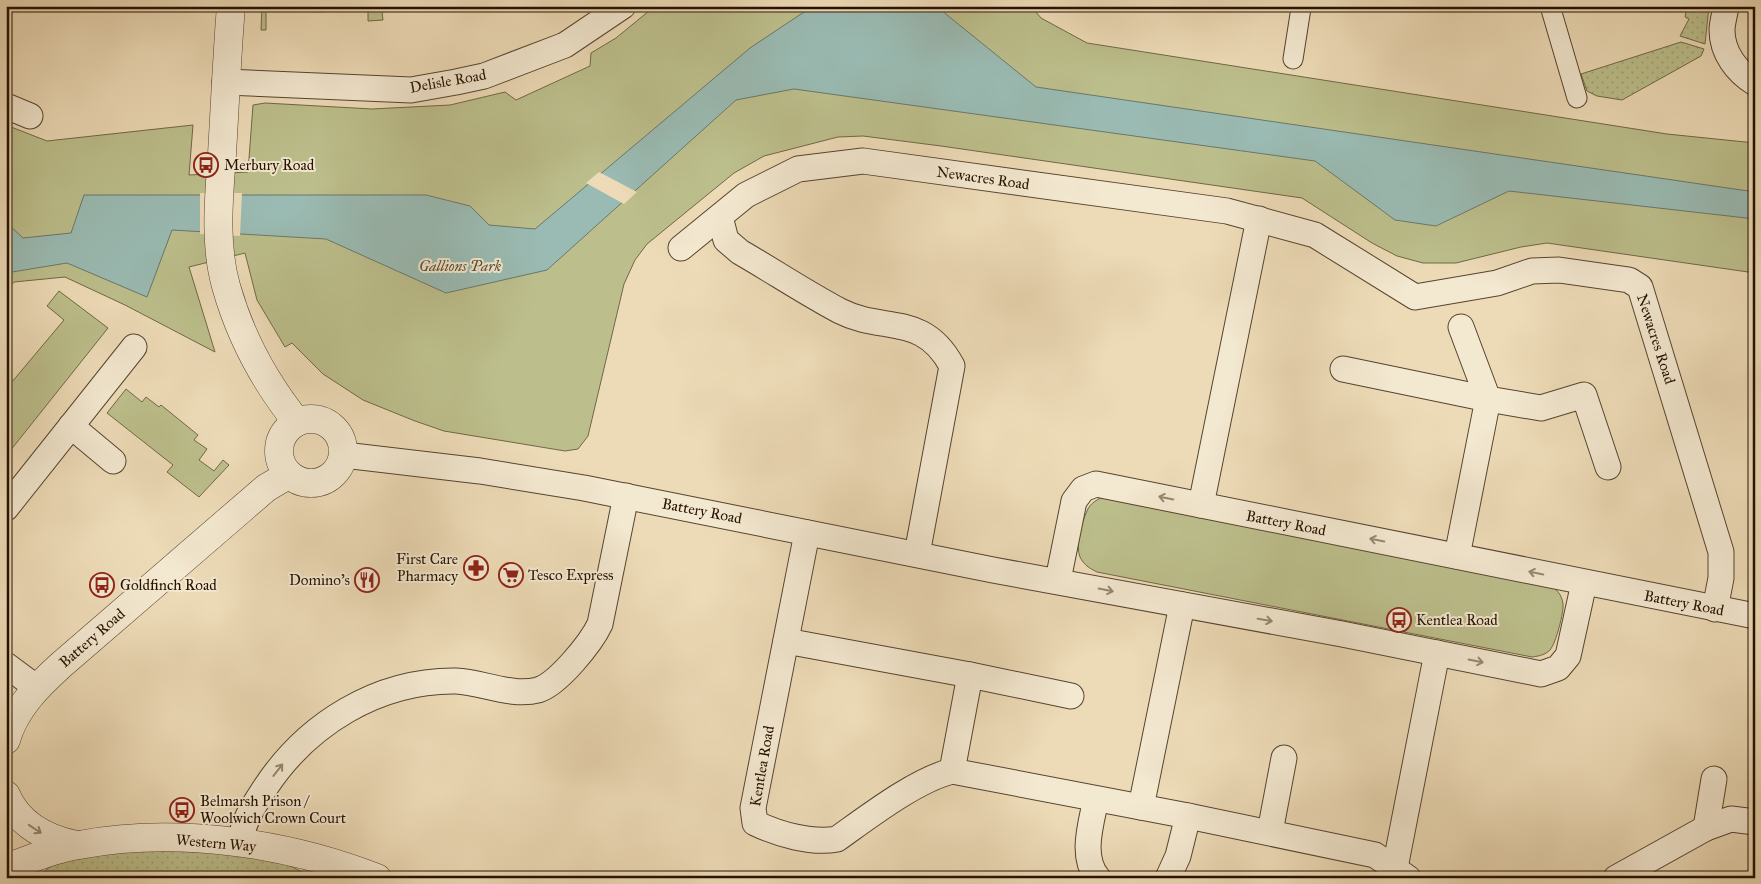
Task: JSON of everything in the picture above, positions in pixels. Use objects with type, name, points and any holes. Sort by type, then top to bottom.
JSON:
[{"type":"street","points":[[231,6],[222,146],[220,251],[224,276],[246,343],[276,396],[297,422]]},
{"type":"street","name":"Delisle Road","points":[[226,82],[411,90],[456,82],[512,67],[565,46],[623,6]]},
{"type":"street","points":[[1550,6],[1577,98]]},
{"type":"street","points":[[1726,6],[1722,30],[1728,54],[1742,74],[1755,83]]},
{"type":"street","points":[[1293,58],[1301,8]]},
{"type":"street","points":[[6,106],[30,116]]},
{"type":"street","name":"Newacres Road","points":[[681,248],[746,195],[798,168],[863,161],[1227,211],[1315,235],[1415,297],[1497,283],[1532,271],[1559,270],[1629,280],[1640,286],[1721,552],[1721,578],[1715,609]]},
{"type":"street","points":[[720,217],[726,240],[833,307],[842,312],[911,329],[930,338],[943,349],[952,366],[917,554]]},
{"type":"street","points":[[1201,505],[1259,219]]},
{"type":"street","points":[[1457,556],[1488,398],[1461,326]]},
{"type":"street","points":[[6,508],[134,347]]},
{"type":"street","points":[[1344,369],[1541,408],[1584,395],[1608,467]]},
{"type":"street","points":[[316,419],[331,425],[341,437],[344,456],[339,468],[326,481],[305,483],[288,474],[282,465],[279,452],[282,436],[297,422],[316,419]]},
{"type":"street","points":[[71,426],[113,461]]},
{"type":"street","name":"Battery Road","points":[[344,456],[480,471],[626,496],[807,533],[1541,674],[1558,668],[1568,656],[1584,583]]},
{"type":"street","name":"Battery Road","points":[[6,740],[19,710],[36,688],[266,488],[288,474]]},
{"type":"street","name":"Battery Road","points":[[1058,580],[1074,501],[1083,489],[1096,484],[1755,616]]},
{"type":"street","points":[[240,843],[243,824],[285,761],[308,738],[349,708],[400,688],[457,681],[522,692],[548,686],[593,638],[600,624],[626,496]]},
{"type":"street","name":"Kentlea Road","points":[[807,533],[752,808],[755,823],[771,831],[826,841],[837,839],[936,775],[952,771]]},
{"type":"street","points":[[1141,807],[1182,605]]},
{"type":"street","points":[[786,641],[1071,696]]},
{"type":"street","points":[[970,675],[952,771],[1270,832],[1374,855],[1399,874],[1437,653]]},
{"type":"street","points":[[6,665],[36,688]]},
{"type":"street","points":[[1270,832],[1284,758]]},
{"type":"street","points":[[1706,828],[1714,779]]},
{"type":"street","points":[[6,795],[20,818],[64,849],[28,878]]},
{"type":"street","points":[[1096,799],[1088,856],[1094,873],[1098,878]]},
{"type":"street","points":[[1168,878],[1178,856],[1188,816]]},
{"type":"street","points":[[1616,878],[1706,828],[1730,819],[1755,822]]},
{"type":"street","name":"Western Way","points":[[6,868],[64,849],[121,840],[160,838],[240,843],[284,851],[336,863],[377,878]]},
{"type":"street","points":[[284,851],[303,859],[330,878]]},
{"type":"green space","points":[[262,6],[323,6],[323,12],[266,10],[266,30],[261,30]]},
{"type":"green space","points":[[368,6],[391,6],[392,11],[382,12],[383,20],[368,21]]},
{"type":"green space","name":"Gallions Park","points":[[655,6],[1031,6],[1041,18],[1087,43],[1667,134],[1755,143],[1755,273],[1547,243],[1521,247],[1456,263],[1423,263],[1397,256],[1372,243],[1302,198],[941,146],[863,136],[838,137],[764,156],[734,173],[647,244],[635,260],[624,284],[588,436],[578,449],[565,451],[444,431],[363,400],[323,374],[292,343],[285,347],[257,300],[245,253],[189,267],[215,352],[125,305],[65,277],[14,282],[6,291],[6,125],[47,141],[193,125],[189,175],[248,172],[253,105],[265,103],[372,109],[450,105],[505,92],[516,100],[590,66],[591,53],[616,38]]},
{"type":"green space","points":[[1687,6],[1709,6],[1705,44],[1680,36],[1689,19],[1685,17]]},
{"type":"green space","points":[[1681,42],[1704,49],[1701,56],[1622,100],[1597,96],[1587,91],[1581,74]]},
{"type":"green space","points":[[59,291],[108,328],[6,456],[6,389],[64,320],[47,306]]},
{"type":"green space","points":[[126,389],[142,402],[146,397],[159,407],[161,405],[198,435],[194,440],[207,449],[199,460],[214,471],[223,460],[229,465],[199,497],[167,472],[173,465],[107,413]]},
{"type":"green space","points":[[1105,496],[1549,585],[1559,593],[1563,604],[1557,634],[1550,650],[1539,656],[1532,657],[1097,572],[1087,566],[1082,560],[1078,547],[1083,521],[1088,508]]},
{"type":"green space","points":[[133,849],[226,852],[250,855],[273,860],[294,868],[311,878],[39,878],[47,869],[61,860]]},
{"type":"water","points":[[813,6],[936,6],[1036,87],[1755,192],[1755,219],[1509,191],[1436,226],[1395,220],[1315,161],[794,89],[736,100],[547,270],[446,293],[326,239],[172,230],[147,297],[67,263],[6,273],[6,222],[23,238],[71,233],[84,195],[426,195],[470,206],[489,225],[535,229],[750,48]]},
{"type":"pier","points":[[599,172],[637,192],[624,204],[586,183]]},
{"type":"pier","points":[[200,193],[242,193],[240,236],[200,234]]},
{"type":"place","name":"Merbury Road","points":[[206,165]]},
{"type":"place","name":"First Care Pharmacy","points":[[476,568]]},
{"type":"place","name":"Tesco Express","points":[[511,575]]},
{"type":"place","name":"Domino's","points":[[367,580]]},
{"type":"place","name":"Goldfinch Road","points":[[102,585]]},
{"type":"place","name":"Kentlea Road","points":[[1399,620]]},
{"type":"place","name":"Belmarsh Prison / Woolwich Crown Court","points":[[182,810]]}]
